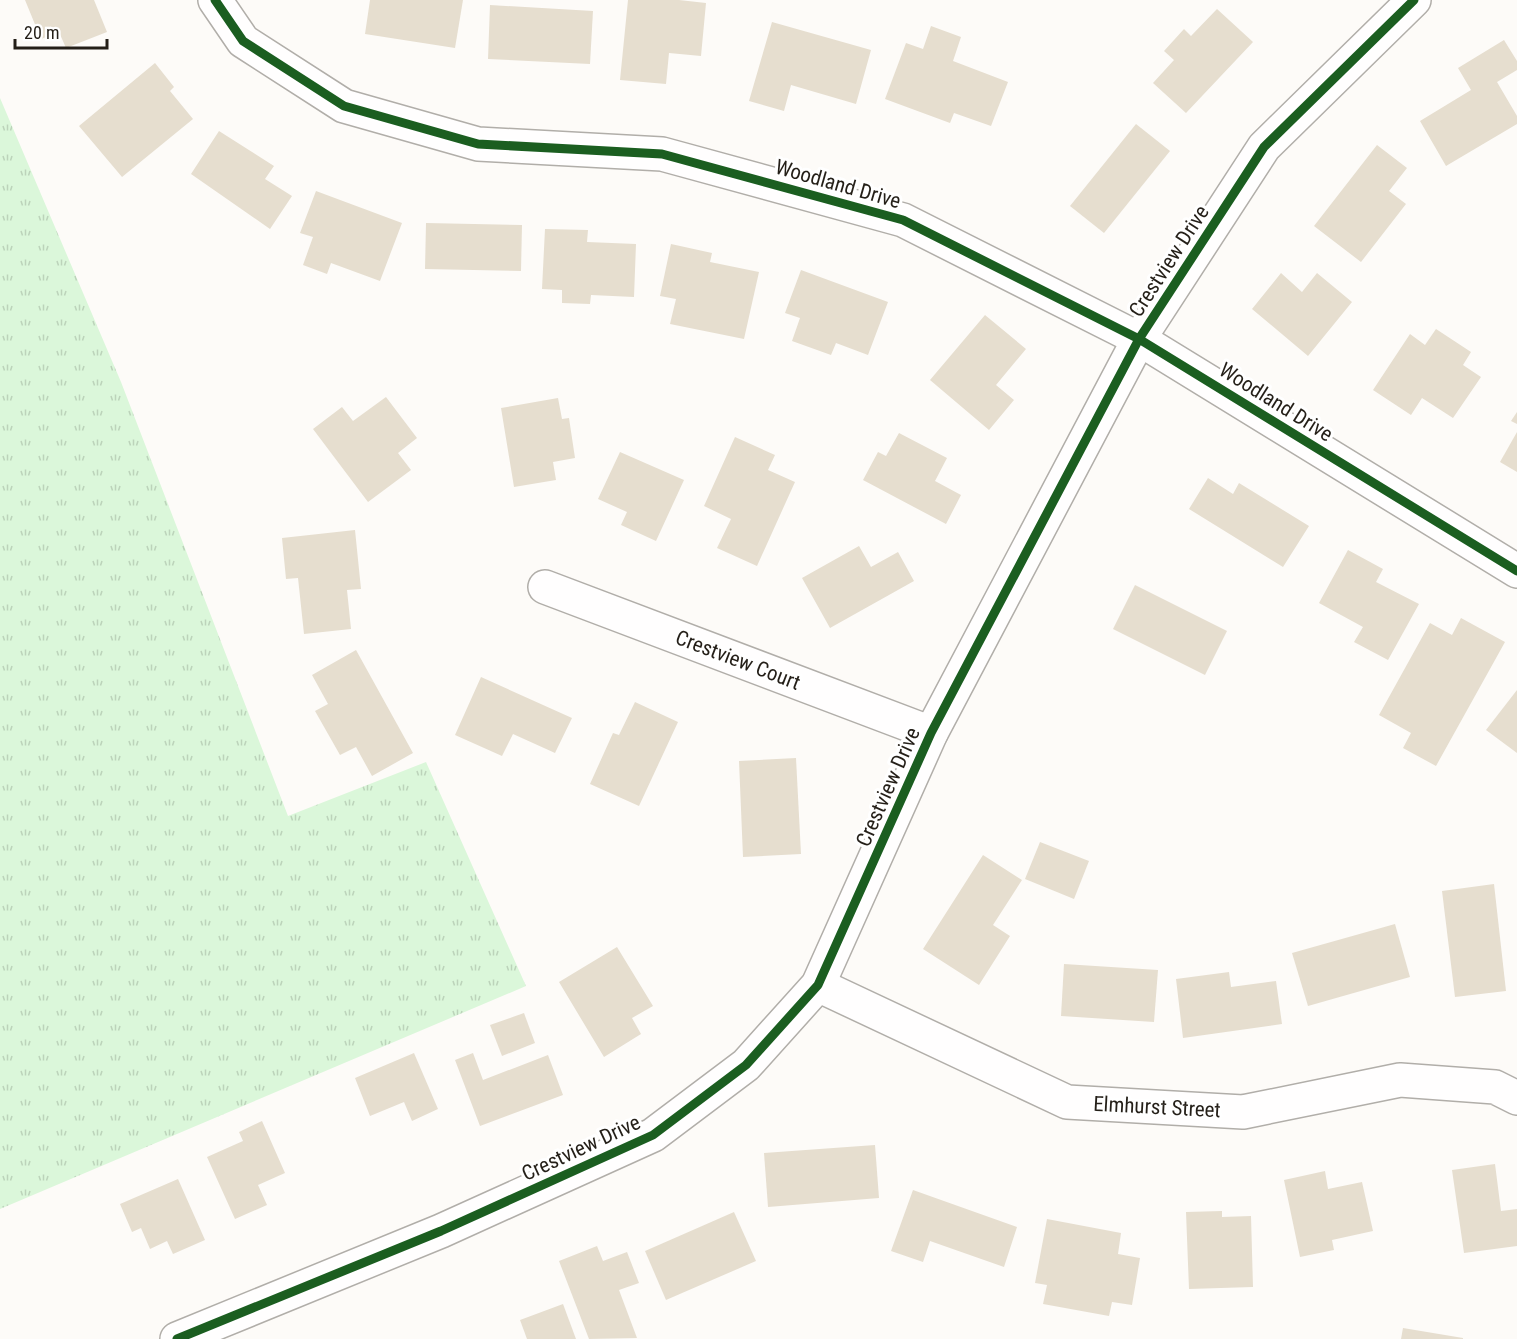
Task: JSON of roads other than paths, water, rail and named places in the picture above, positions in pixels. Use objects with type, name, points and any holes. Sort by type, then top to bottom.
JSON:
[{"type":"street","name":"Woodland Drive","points":[[214,0],[243,41],[344,106],[478,144],[662,154],[903,220],[1139,339],[1517,571]]},
{"type":"street","name":"Crestview Drive","points":[[177,1339],[441,1231],[653,1135],[746,1065],[818,985],[931,733],[1139,339],[1264,147],[1414,0]]},
{"type":"street","name":"Crestview Court","points":[[545,588],[931,733]]},
{"type":"street","name":"Elmhurst Street","points":[[818,985],[1067,1102],[1243,1112],[1400,1080],[1495,1087],[1517,1098]]}]
